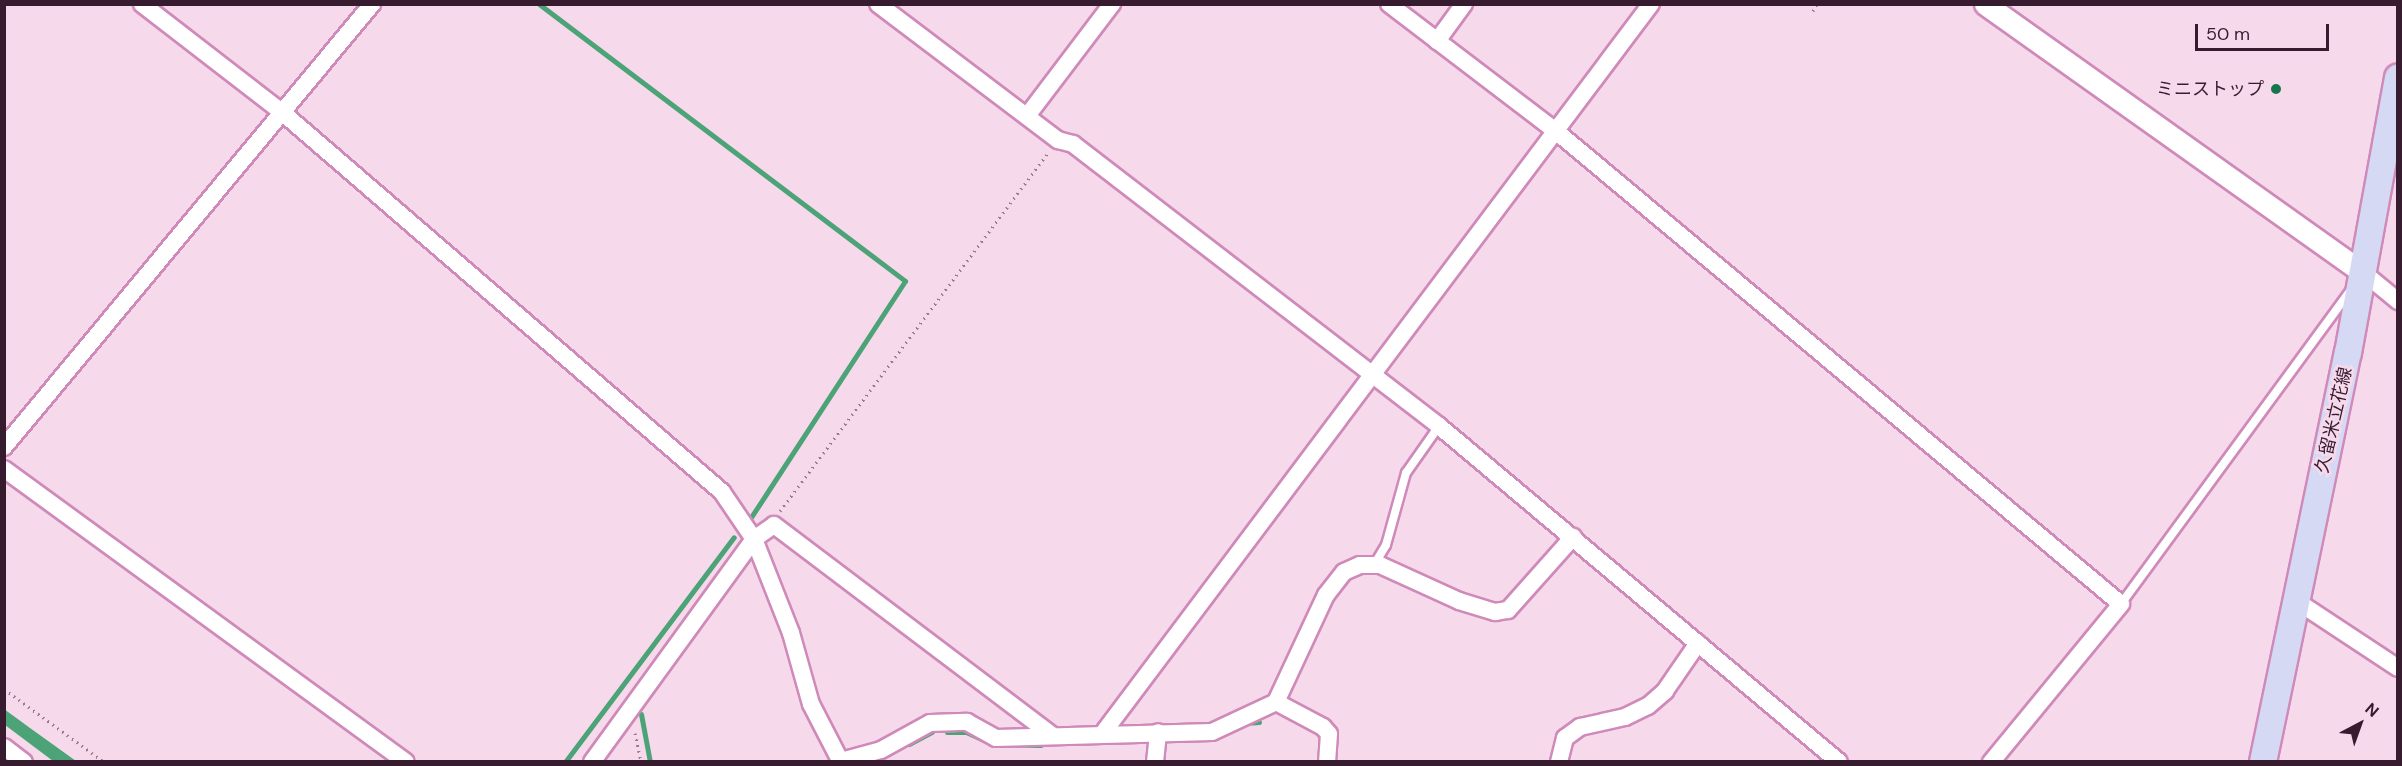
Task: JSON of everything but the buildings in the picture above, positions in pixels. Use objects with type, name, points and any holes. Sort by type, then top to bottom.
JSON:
[{"type":"main road","name":"久留米立花線","points":[[2262,762],[2364,273],[2397,76]]},
{"type":"street","points":[[142,4],[283,112],[703,473],[722,492],[754,539],[791,633],[811,704],[841,761],[881,750],[930,723],[967,722],[996,738],[1103,733],[1212,732],[1276,702],[1326,595],[1344,572],[1360,565],[1374,565],[1495,612],[1508,610],[1573,537]]},
{"type":"street","points":[[4,447],[372,4]]},
{"type":"street","points":[[878,4],[1058,140],[1073,144],[1439,426],[1839,762]]},
{"type":"street","points":[[1028,116],[1112,4]]},
{"type":"street","points":[[1389,4],[1557,132],[2121,604],[1991,762]]},
{"type":"street","points":[[1437,41],[1464,4]]},
{"type":"street","points":[[1103,733],[1651,4]]},
{"type":"street","points":[[1985,4],[2364,273],[2397,301]]},
{"type":"street","points":[[4,469],[406,762]]},
{"type":"street","points":[[592,762],[754,539],[774,525],[1052,735]]},
{"type":"street","points":[[2295,600],[2397,668]]},
{"type":"street","points":[[1559,762],[1565,738],[1580,727],[1625,717],[1648,706],[1665,691],[1698,644]]},
{"type":"street","points":[[1276,702],[1323,727],[1329,734],[1327,762]]},
{"type":"street","points":[[1155,762],[1158,732]]},
{"type":"street","points":[[4,747],[24,762]]},
{"type":"lane","points":[[2121,604],[2364,273]]},
{"type":"lane","points":[[1374,565],[1386,545],[1406,473],[1439,426]]},
{"type":"path","points":[[1813,11],[1817,4]]},
{"type":"path","points":[[774,525],[775,517],[1058,140]]},
{"type":"path","points":[[4,689],[104,762]]},
{"type":"path","points":[[626,715],[639,740],[641,762]]},
{"type":"shaded area","points":[[4,709],[76,761],[53,761],[5,725]]},
{"type":"waterway","points":[[539,4],[905,281],[751,517]]},
{"type":"waterway","points":[[565,762],[734,537]]},
{"type":"waterway","points":[[641,714],[650,762]]},
{"type":"waterway","points":[[1245,723],[1259,722]]},
{"type":"waterway","points":[[909,744],[932,732]]},
{"type":"waterway","points":[[947,732],[966,732],[984,740]]},
{"type":"waterway","points":[[847,751],[878,743]]},
{"type":"waterway","points":[[992,744],[1041,745]]},
{"type":"place","name":"ミニストップ","points":[[2276,89]]}]
